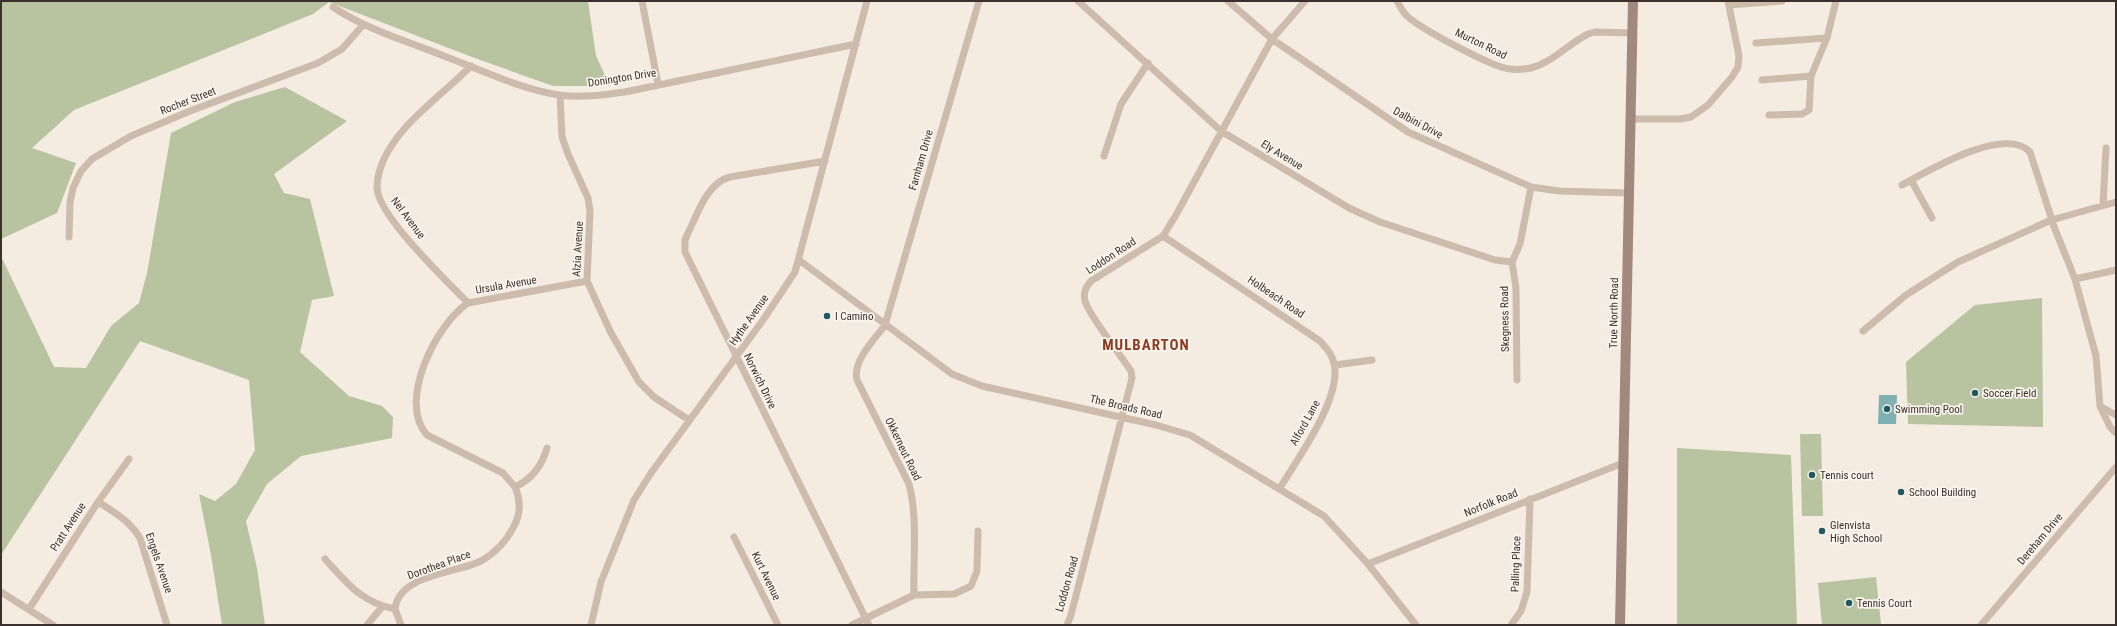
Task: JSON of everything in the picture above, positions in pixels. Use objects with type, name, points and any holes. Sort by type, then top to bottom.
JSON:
[{"type":"main road","name":"True North Road","points":[[1620,625],[1633,1]]},
{"type":"street","points":[[642,1],[658,84]]},
{"type":"street","name":"Hythe Avenue","points":[[590,625],[601,582],[634,500],[689,420],[778,299],[795,272],[867,1]]},
{"type":"street","name":"Farnham Drive","points":[[885,325],[979,1]]},
{"type":"street","name":"Ely Avenue","points":[[1078,1],[1148,63],[1221,131],[1349,208],[1366,216],[1495,260],[1512,262]]},
{"type":"street","name":"Dalbini Drive","points":[[1228,1],[1272,39],[1408,132],[1531,187],[1559,191],[1629,193]]},
{"type":"street","name":"Loddon Road","points":[[1067,625],[1124,417],[1131,386],[1131,371],[1088,309],[1084,295],[1086,287],[1091,281],[1163,236],[1176,215],[1272,39],[1306,1]]},
{"type":"street","name":"Murton Road","points":[[1397,1],[1405,14],[1424,27],[1502,68],[1514,70],[1530,68],[1546,63],[1588,34],[1595,32],[1632,33]]},
{"type":"street","points":[[1631,119],[1680,119],[1692,117],[1708,105],[1738,67],[1739,56],[1729,3],[1782,1]]},
{"type":"street","points":[[1769,115],[1806,113],[1810,106],[1811,76],[1827,38],[1836,1]]},
{"type":"street","name":"Donington Drive","points":[[334,7],[363,25],[527,87],[560,95],[606,95],[856,44]]},
{"type":"street","name":"Rocher Street","points":[[69,237],[69,215],[73,188],[81,171],[92,159],[131,136],[190,110],[318,64],[342,49],[363,25]]},
{"type":"street","points":[[1756,43],[1827,38]]},
{"type":"street","points":[[1104,156],[1121,104],[1148,63]]},
{"type":"street","name":"Nel Avenue","points":[[468,303],[400,230],[381,201],[377,189],[383,162],[396,139],[420,112],[471,66]]},
{"type":"street","points":[[1762,80],[1811,76]]},
{"type":"street","name":"Alzia Avenue","points":[[560,95],[562,137],[588,198],[590,211],[587,281],[608,326],[639,382],[654,397],[689,420]]},
{"type":"street","points":[[1902,185],[1974,149],[1987,146],[2018,145],[2026,147],[2030,152],[2052,220],[2075,279],[2096,356],[2100,406],[2110,427],[2116,433]]},
{"type":"street","points":[[2103,205],[2106,148]]},
{"type":"street","name":"Norwich Drive","points":[[825,161],[722,179],[710,191],[688,233],[685,243],[686,257],[867,622]]},
{"type":"street","points":[[1911,180],[1932,218]]},
{"type":"street","points":[[1512,262],[1520,244],[1531,187]]},
{"type":"street","points":[[1863,330],[1906,295],[1958,262],[2012,236],[2052,220],[2116,202]]},
{"type":"street","name":"Holbeach Road","points":[[1163,236],[1320,341],[1333,358],[1335,365]]},
{"type":"street","name":"The Broads Road","points":[[799,260],[952,374],[966,381],[1180,431],[1190,435],[1280,488],[1324,516],[1368,564],[1416,625]]},
{"type":"street","name":"Skegness Road","points":[[1512,262],[1516,288],[1517,380]]},
{"type":"street","points":[[2075,279],[2116,270]]},
{"type":"street","name":"Ursula Avenue","points":[[515,488],[503,473],[427,435],[420,426],[416,415],[418,382],[425,363],[441,332],[460,308],[468,303],[587,281]]},
{"type":"street","name":"Okkerneut Road","points":[[885,325],[859,362],[856,376],[909,484],[913,514],[914,595]]},
{"type":"street","points":[[1335,365],[1372,360]]},
{"type":"street","name":"Alford Lane","points":[[1280,488],[1325,412],[1334,385],[1335,365]]},
{"type":"street","points":[[2100,406],[2116,415]]},
{"type":"street","points":[[515,488],[532,477],[544,459],[547,448]]},
{"type":"street","name":"Pratt Avenue","points":[[29,609],[98,502],[129,459]]},
{"type":"street","name":"Norfolk Road","points":[[1368,564],[1530,499],[1623,464]]},
{"type":"street","name":"Dereham Drive","points":[[1981,625],[2116,466]]},
{"type":"street","name":"Dorothea Place","points":[[395,609],[399,596],[407,587],[419,581],[482,560],[504,542],[518,515],[519,498],[515,488]]},
{"type":"street","name":"Palling Place","points":[[1511,625],[1521,611],[1526,597],[1530,499]]},
{"type":"street","name":"Engels Avenue","points":[[98,502],[120,516],[136,530],[140,538],[167,625]]},
{"type":"street","points":[[852,625],[867,622],[914,595],[954,594],[971,586],[977,571],[978,530]]},
{"type":"street","name":"Kurt Avenue","points":[[734,537],[778,625]]},
{"type":"street","points":[[325,559],[363,597],[373,604],[395,609],[401,625]]},
{"type":"street","points":[[1,592],[54,625]]},
{"type":"street","points":[[368,625],[382,607]]},
{"type":"green space","points":[[1,1],[588,1],[596,56],[610,86],[553,86],[472,57],[329,2],[313,14],[74,110],[32,148],[76,163],[57,213],[1,239]]},
{"type":"green space","points":[[285,87],[347,121],[274,174],[284,193],[310,199],[334,296],[312,300],[300,352],[349,396],[382,406],[393,417],[392,438],[301,456],[267,484],[246,521],[257,568],[265,625],[222,625],[211,555],[199,494],[215,501],[236,484],[255,450],[249,380],[140,341],[1,555],[1,256],[54,367],[86,368],[111,326],[139,303],[147,273],[171,133],[235,102]]},
{"type":"green space","name":"Soccer Field","points":[[2042,298],[2043,427],[1908,424],[1906,362],[1975,305]]},
{"type":"green space","name":"Tennis court","points":[[1800,434],[1821,434],[1823,516],[1802,516]]},
{"type":"green space","points":[[1677,448],[1791,455],[1797,625],[1677,625]]},
{"type":"green space","name":"Tennis Court","points":[[1876,577],[1881,624],[1822,625],[1818,583]]},
{"type":"water","name":"Swimming Pool","points":[[1879,395],[1897,395],[1896,424],[1878,424]]},
{"type":"place","name":"I Camino","points":[[827,316]]},
{"type":"place","name":"Soccer Field","points":[[1975,393]]},
{"type":"place","name":"Swimming Pool","points":[[1887,409]]},
{"type":"place","name":"Tennis court","points":[[1812,475]]},
{"type":"place","name":"School Building","points":[[1901,492]]},
{"type":"place","name":"Glenvista High School","points":[[1822,531]]},
{"type":"place","name":"Tennis Court","points":[[1849,603]]},
{"type":"district","name":"MULBARTON","points":[[1146,345]]}]
